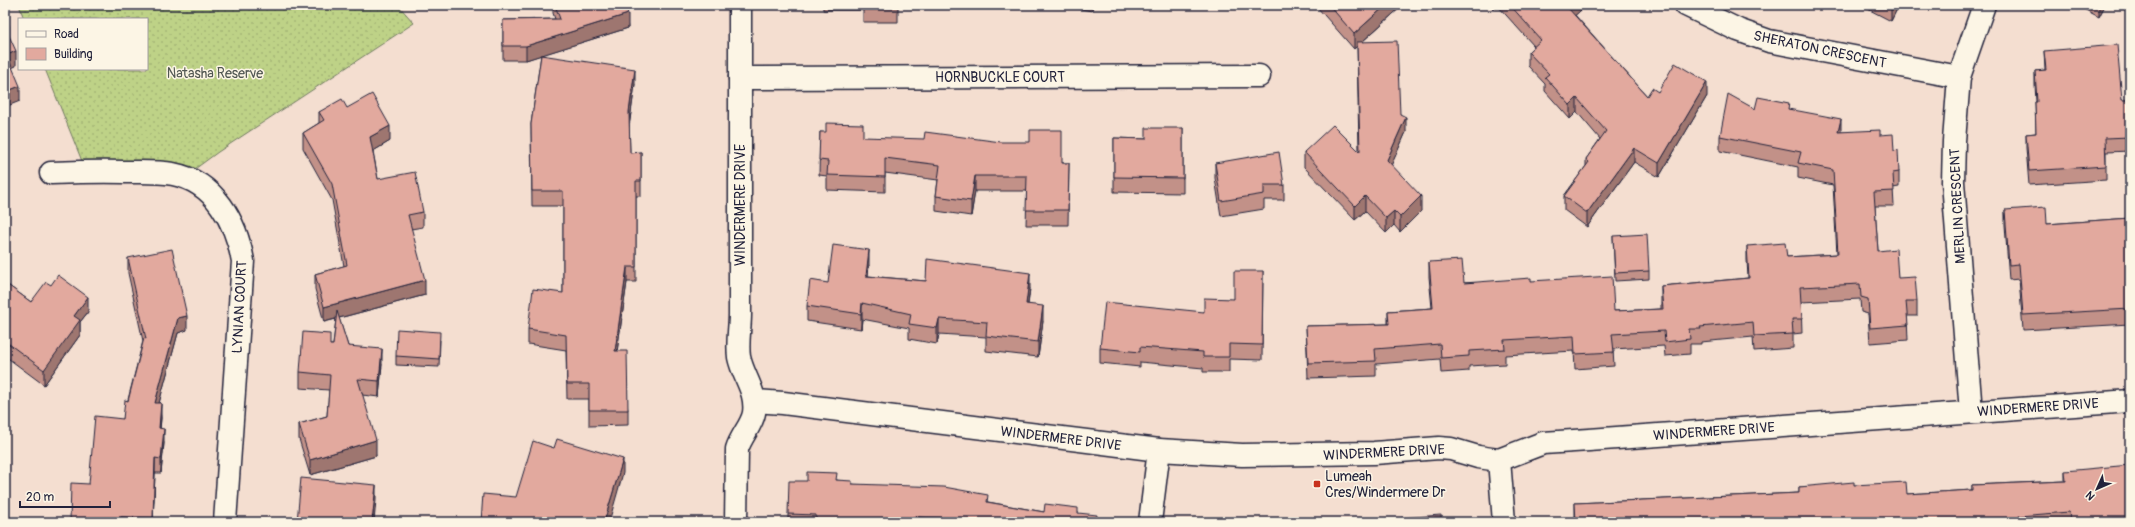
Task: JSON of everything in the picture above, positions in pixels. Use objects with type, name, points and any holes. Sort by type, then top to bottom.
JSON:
[{"type":"street","name":"WINDERMERE DRIVE","points":[[736,522],[735,459],[740,439],[752,421],[755,401],[741,365],[738,347],[740,314],[740,5]]},
{"type":"street","name":"SHERATON CRESCENT","points":[[1686,5],[1726,25],[1769,41],[1959,77]]},
{"type":"street","name":"MERLIN CRESCENT","points":[[1971,412],[1953,182],[1954,141],[1959,77],[1984,5]]},
{"type":"street","name":"HORNBUCKLE COURT","points":[[740,78],[1259,76]]},
{"type":"street","name":"LYNIAN COURT","points":[[50,173],[138,172],[173,174],[198,184],[215,198],[229,217],[239,238],[243,261],[225,522]]},
{"type":"street","name":"WINDERMERE DRIVE","points":[[755,401],[783,403],[1159,450],[1242,455],[1288,455],[1397,452],[1451,448],[1478,457],[1499,460],[1543,443],[1556,440],[1589,440],[2130,401]]},
{"type":"street","points":[[1150,522],[1159,450]]},
{"type":"street","points":[[1499,460],[1504,522]]},
{"type":"green space","name":"Natasha Reserve","points":[[19,5],[398,5],[414,23],[218,152],[184,177],[86,171],[45,70],[148,70],[148,18],[24,18]]},
{"type":"building","points":[[555,5],[625,5],[628,14],[526,46],[503,46],[503,20],[560,19]]},
{"type":"building","points":[[863,5],[898,5],[898,7],[863,7]]},
{"type":"building","points":[[1329,5],[1386,5],[1354,34]]},
{"type":"building","points":[[1510,5],[1571,5],[1568,8],[1647,96],[1652,88],[1658,92],[1675,63],[1707,82],[1659,163],[1634,148],[1587,213],[1564,196],[1589,162],[1586,159],[1606,131],[1577,98],[1570,105],[1545,77],[1549,74],[1528,52],[1541,40]]},
{"type":"building","points":[[5,17],[9,26],[5,27]]},
{"type":"building","points":[[5,27],[16,51],[7,55],[20,86],[5,92]]},
{"type":"building","points":[[1397,41],[1400,114],[1406,117],[1387,160],[1421,196],[1400,217],[1394,211],[1386,218],[1365,196],[1355,206],[1304,152],[1333,125],[1360,152],[1357,42]]},
{"type":"building","points":[[2117,45],[2122,100],[2130,100],[2130,137],[2105,138],[2106,166],[2029,171],[2026,134],[2036,133],[2035,102],[2037,102],[2035,71],[2046,70],[2044,51]]},
{"type":"building","points":[[541,55],[635,69],[629,112],[630,153],[641,152],[641,181],[636,181],[636,267],[627,267],[615,351],[627,351],[628,410],[589,410],[589,384],[567,384],[566,335],[528,329],[533,289],[563,293],[563,191],[532,191],[531,124]]},
{"type":"building","points":[[372,94],[390,126],[370,137],[378,179],[415,172],[423,212],[408,215],[425,280],[324,307],[315,274],[347,265],[332,184],[303,133],[324,120],[319,112],[342,99],[347,108]]},
{"type":"building","points":[[1728,94],[1755,109],[1758,97],[1789,103],[1788,109],[1841,119],[1838,132],[1880,130],[1880,135],[1893,134],[1894,151],[1898,150],[1899,172],[1893,173],[1894,191],[1874,192],[1878,251],[1896,249],[1898,278],[1915,277],[1917,301],[1906,301],[1908,325],[1870,328],[1868,299],[1861,297],[1860,284],[1800,287],[1802,319],[1792,319],[1793,334],[1754,336],[1753,322],[1700,327],[1701,329],[1689,329],[1690,339],[1665,342],[1664,331],[1612,334],[1614,352],[1575,354],[1574,336],[1504,340],[1505,349],[1469,351],[1469,356],[1441,358],[1440,344],[1375,349],[1376,361],[1308,363],[1306,326],[1389,324],[1388,311],[1433,308],[1429,262],[1462,260],[1464,283],[1531,278],[1531,281],[1612,276],[1614,311],[1663,309],[1661,286],[1749,278],[1747,246],[1785,243],[1787,257],[1838,254],[1833,170],[1798,163],[1801,152],[1720,136]]},
{"type":"building","points":[[826,123],[863,124],[863,137],[924,139],[925,132],[1001,142],[1030,142],[1030,130],[1062,130],[1062,163],[1069,163],[1068,210],[1026,210],[1027,176],[975,176],[971,201],[936,196],[940,165],[885,158],[885,177],[827,175],[828,161],[819,160],[820,132],[826,132]]},
{"type":"building","points":[[1146,128],[1183,128],[1183,178],[1114,177],[1114,138],[1146,139]]},
{"type":"building","points":[[1279,152],[1284,185],[1264,185],[1264,194],[1221,201],[1215,163]]},
{"type":"building","points":[[2046,207],[2047,224],[2130,218],[2130,309],[2023,315],[2019,264],[2009,265],[2005,210]]},
{"type":"building","points":[[1647,234],[1649,271],[1615,273],[1613,236]]},
{"type":"building","points":[[833,245],[869,250],[866,276],[926,281],[927,259],[1030,273],[1026,304],[1043,306],[1038,342],[986,336],[987,322],[939,319],[937,328],[909,324],[911,314],[862,303],[861,314],[807,306],[810,280],[828,283]]},
{"type":"building","points":[[172,249],[187,316],[178,318],[155,403],[161,403],[159,428],[164,429],[161,459],[155,458],[153,518],[121,517],[120,522],[70,522],[71,483],[89,484],[95,416],[123,419],[125,400],[128,401],[144,338],[146,339],[128,258]]},
{"type":"building","points":[[1234,271],[1263,271],[1262,345],[1229,344],[1229,357],[1203,357],[1203,352],[1140,347],[1140,352],[1100,348],[1105,302],[1204,312],[1204,298],[1234,299]]},
{"type":"building","points":[[58,275],[88,297],[74,316],[80,320],[44,370],[5,341],[5,283],[31,302],[46,282],[51,285]]},
{"type":"building","points":[[337,311],[348,346],[382,349],[379,381],[358,379],[376,440],[310,460],[299,424],[327,416],[330,375],[300,372],[303,332],[330,334],[330,345],[333,345]]},
{"type":"building","points":[[397,329],[440,332],[439,359],[396,356]]},
{"type":"building","points":[[557,439],[623,459],[604,522],[481,522],[483,494],[516,497],[533,441],[554,448]]},
{"type":"building","points":[[2130,465],[2130,522],[2076,522],[2076,520],[2070,521],[2069,512],[2019,516],[2019,522],[1717,522],[1717,520],[1678,522],[1576,522],[1575,503],[1799,493],[1799,487],[1854,482],[1854,485],[1906,482],[1907,494],[1972,490],[1972,485],[2066,481],[2065,471]]},
{"type":"building","points":[[807,472],[837,473],[836,480],[852,481],[852,484],[944,487],[988,495],[987,502],[1044,512],[1045,504],[1078,508],[1078,513],[1097,515],[1096,522],[963,522],[964,519],[914,517],[913,522],[816,522],[816,515],[788,514],[789,481],[807,481]]},
{"type":"building","points":[[301,478],[376,485],[372,522],[297,522]]},
{"type":"building","points":[[1441,515],[1441,522],[1401,522],[1401,518]]},
{"type":"building","points":[[1206,518],[1247,522],[1205,522]]},
{"type":"building","points":[[5,519],[11,520],[11,522],[5,522]]},
{"type":"place","name":"Lumeah Cres/Windermere Dr","points":[[1317,484]]}]
